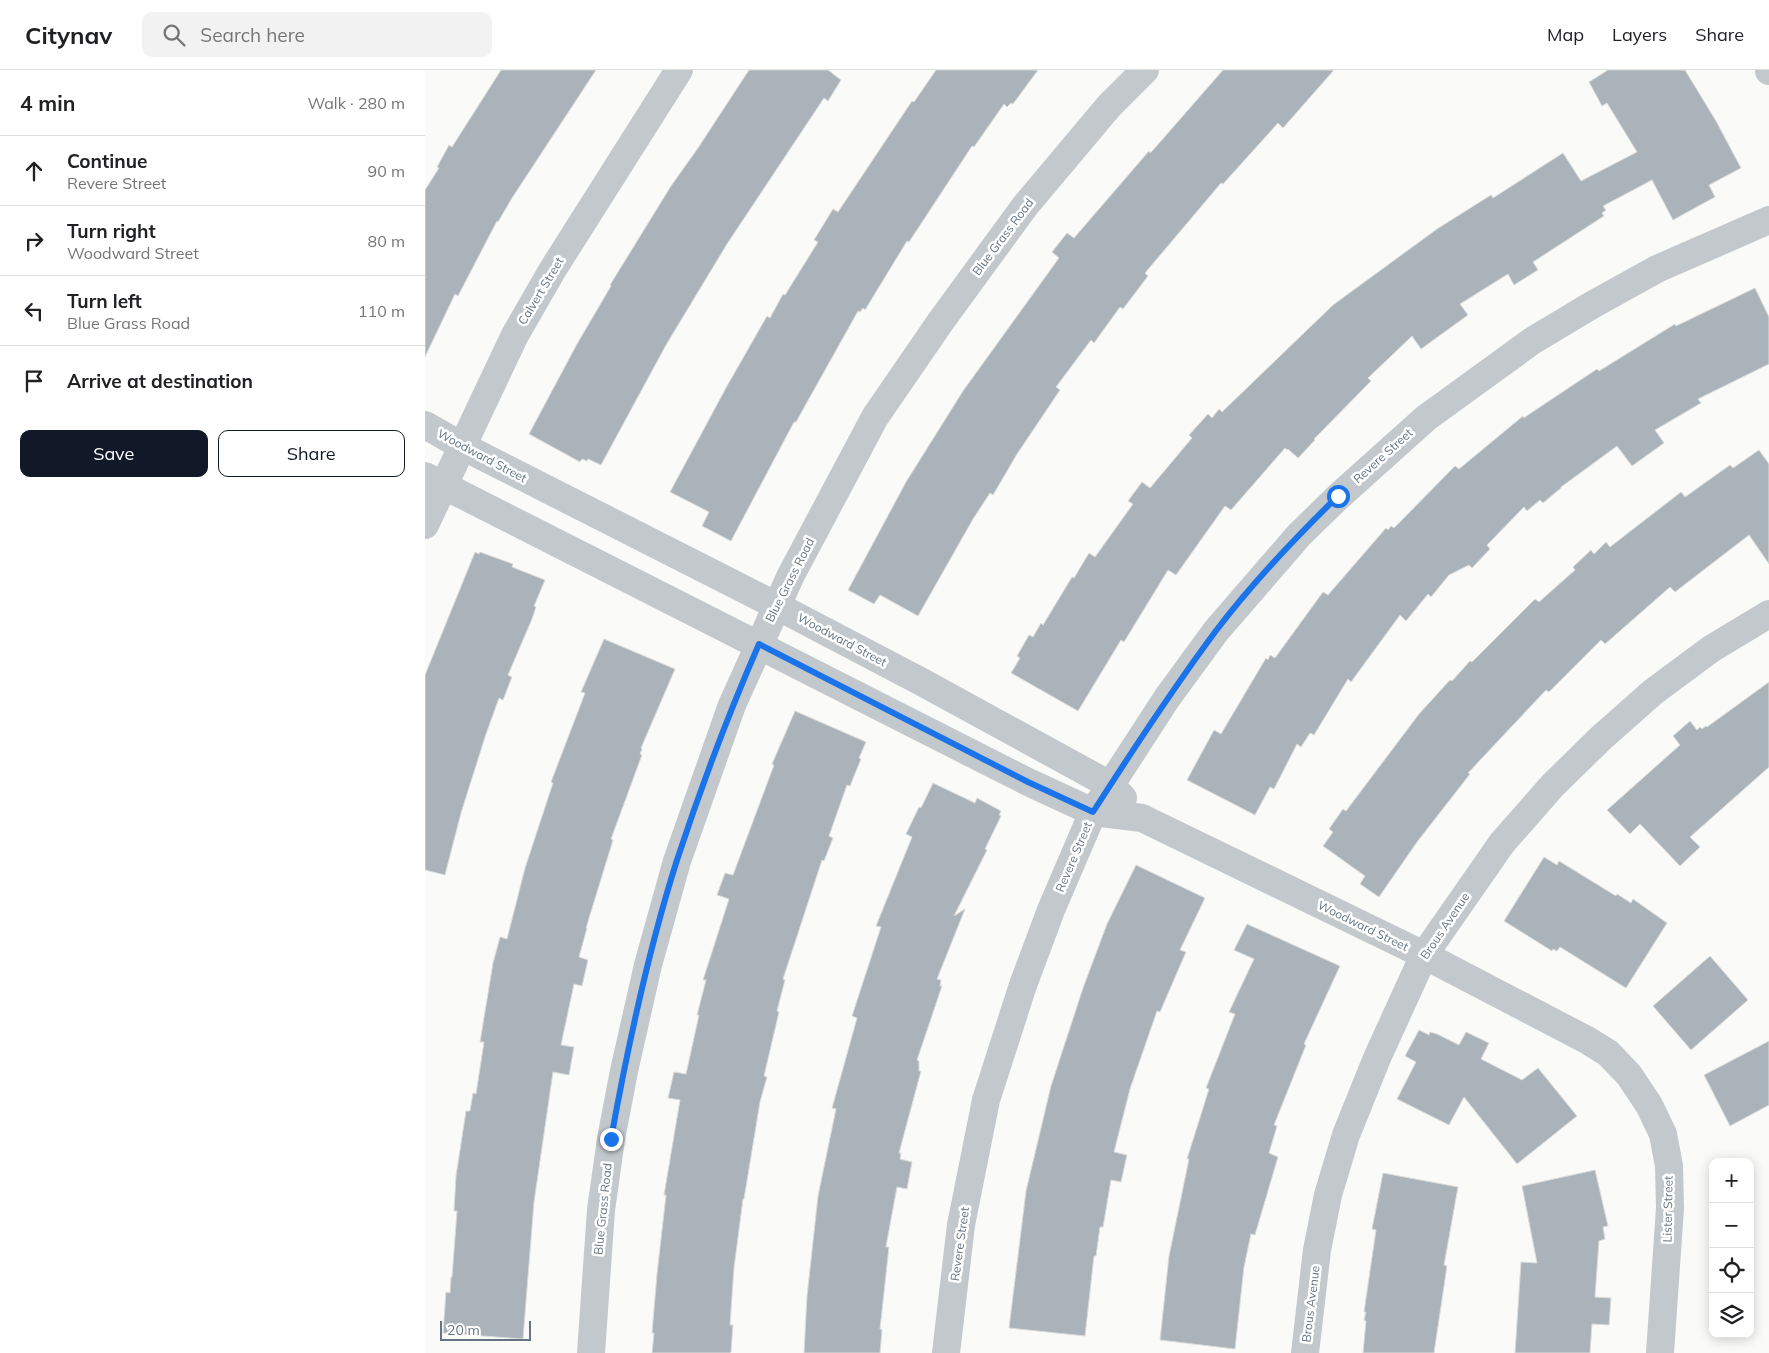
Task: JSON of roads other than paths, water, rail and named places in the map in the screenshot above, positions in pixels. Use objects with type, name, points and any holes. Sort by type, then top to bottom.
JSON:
[{"type":"street","name":"Calvert Street","points":[[425,525],[434,480],[462,446],[515,335],[679,70]]},
{"type":"street","name":"Blue Grass Road","points":[[591,1353],[601,1210],[611,1139],[624,1071],[648,965],[677,861],[732,705],[777,606],[875,418],[935,329],[1025,206],[1109,106],[1145,70]]},
{"type":"street","name":"Revere Street","points":[[946,1353],[961,1225],[986,1100],[1023,985],[1051,910],[1093,812],[1167,698],[1211,638],[1299,535],[1338,496],[1419,424],[1533,341],[1592,305],[1657,269],[1769,220]]},
{"type":"street","name":"Woodward Street","points":[[425,425],[462,446],[777,606],[1110,784],[1141,818]]},
{"type":"street","name":"Woodward Street","points":[[434,480],[1028,782],[1093,812],[1141,818],[1424,956],[1587,1040],[1608,1053],[1629,1075]]},
{"type":"street","name":"Brous Avenue","points":[[1305,1353],[1317,1250],[1328,1195],[1347,1135],[1377,1058],[1424,956],[1503,843],[1552,786],[1601,738],[1653,692],[1711,649],[1769,614]]},
{"type":"street","name":"Lister Street","points":[[1629,1075],[1649,1105],[1663,1134],[1669,1166],[1670,1208],[1660,1353]]}]
